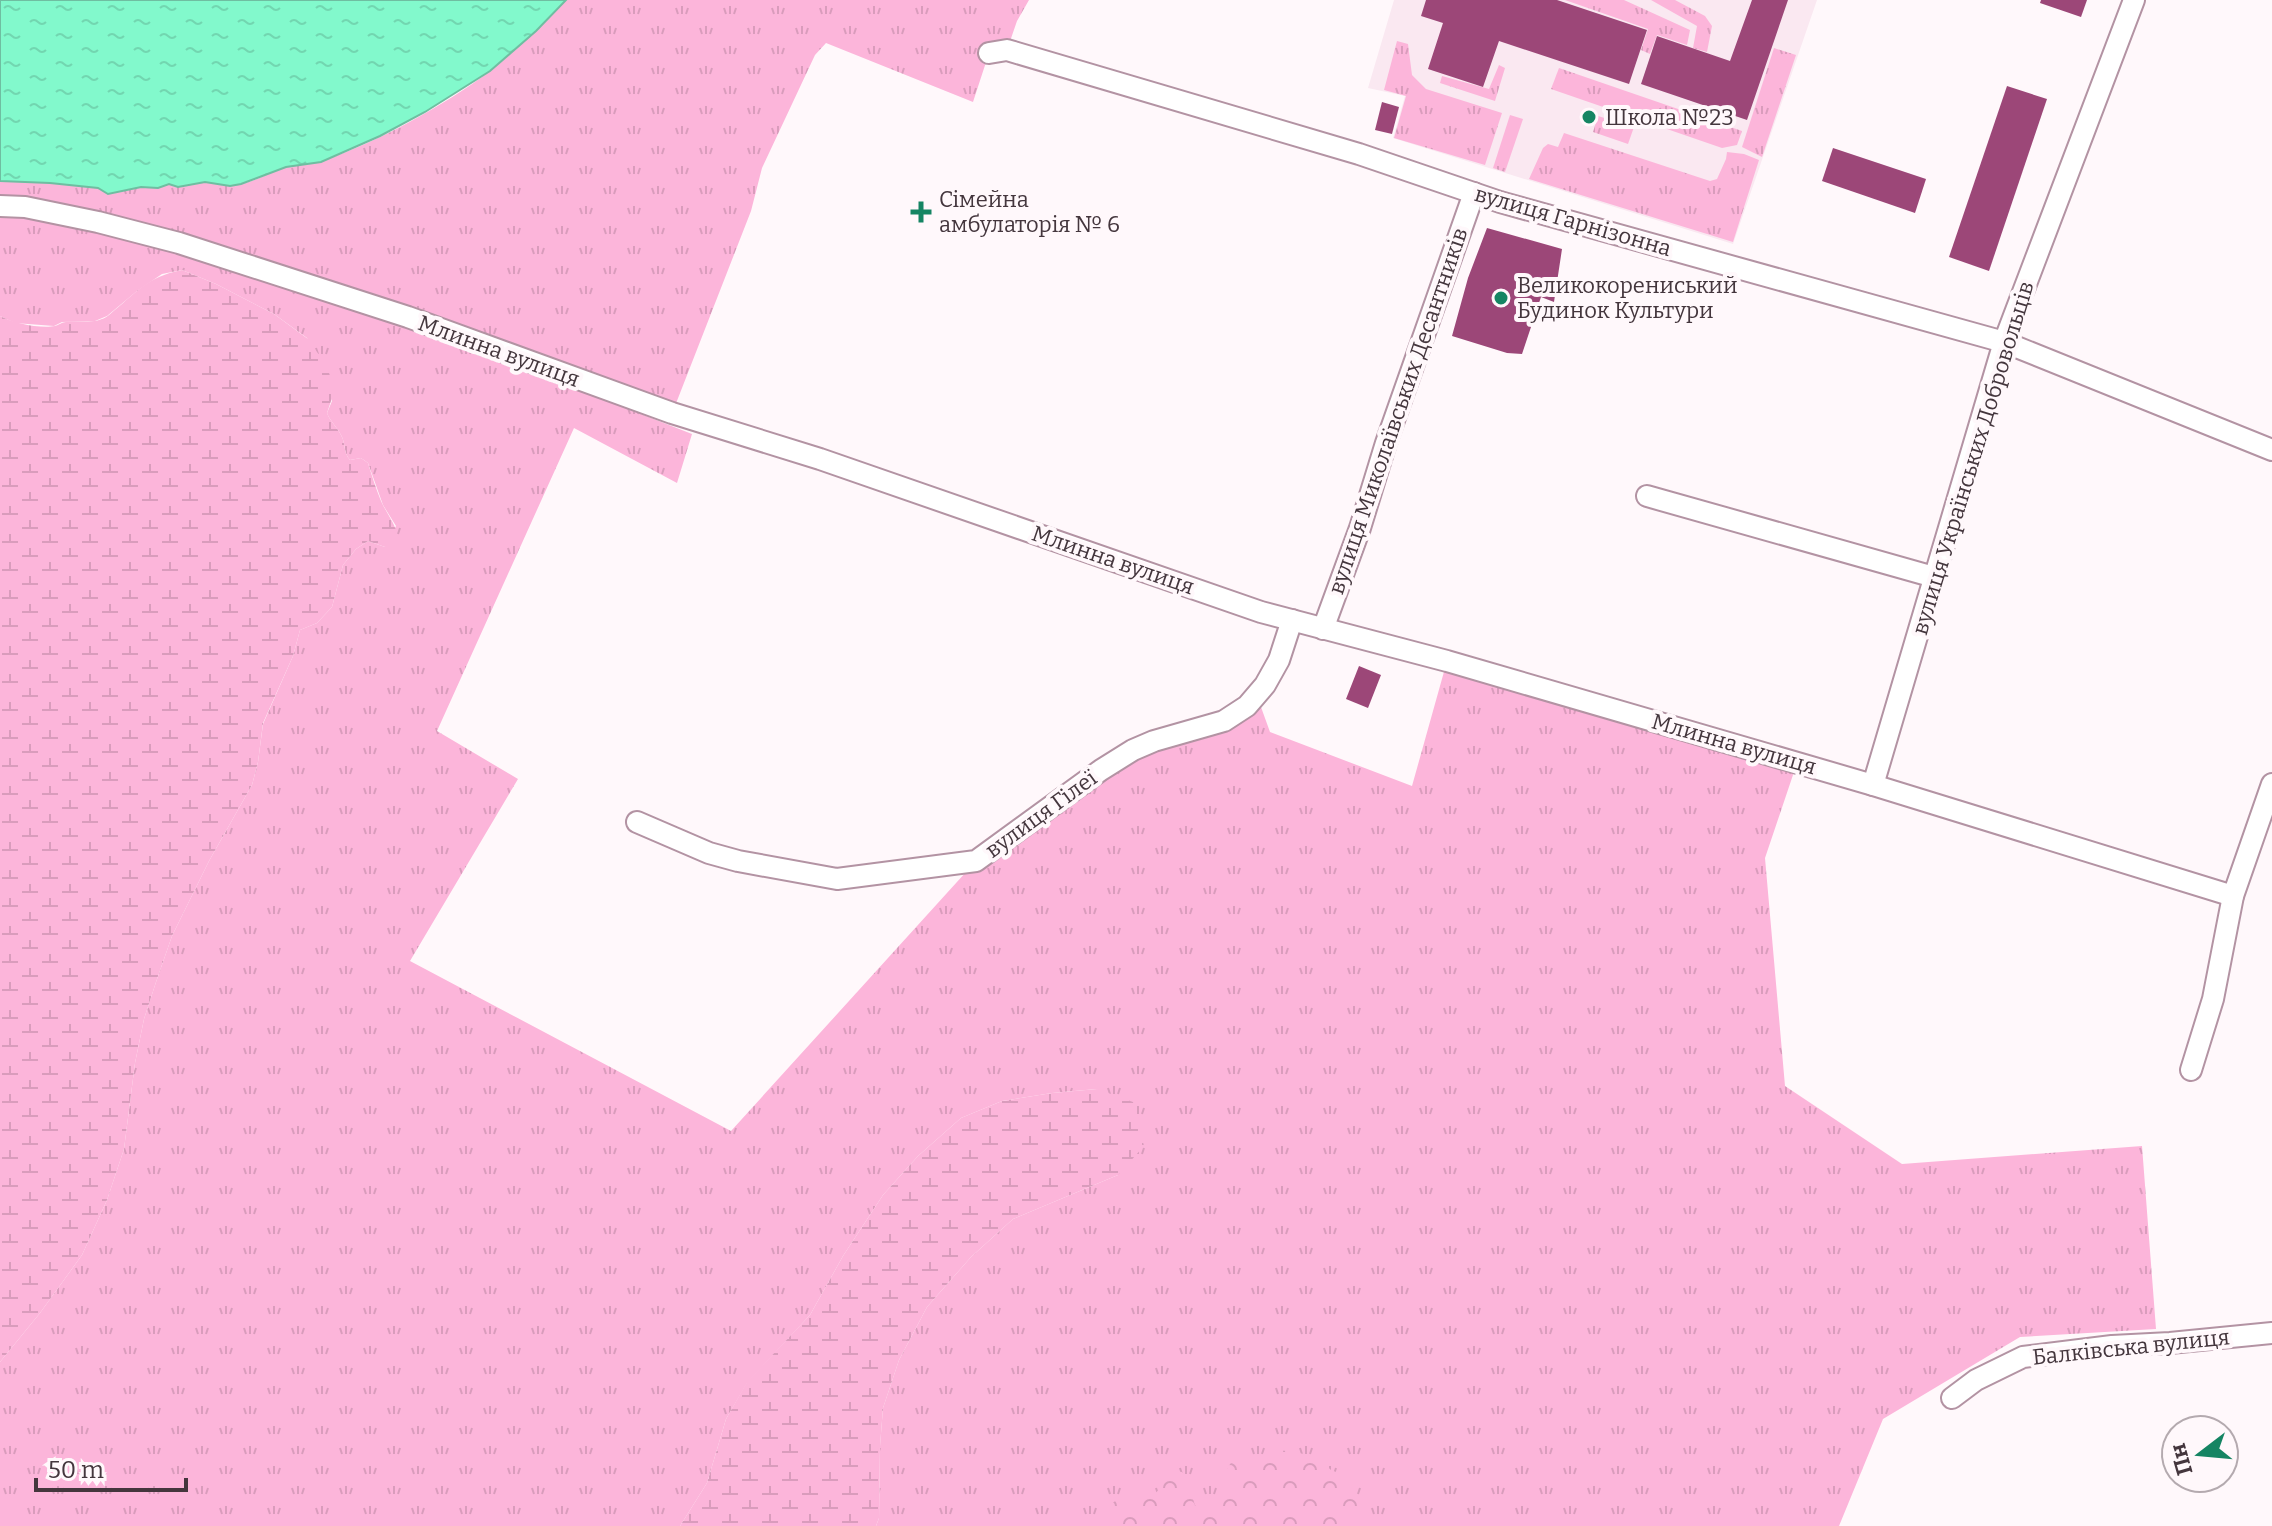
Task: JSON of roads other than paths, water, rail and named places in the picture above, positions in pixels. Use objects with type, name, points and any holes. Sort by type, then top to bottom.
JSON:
[{"type":"street","name":"вулиця Українських Добровольців","points":[[1873,785],[2004,342],[2134,0]]},
{"type":"street","name":"вулиця Гарнізонна","points":[[998,51],[1359,154],[1474,193],[2004,342],[2272,450]]},
{"type":"street","name":"вулиця Миколаївських Десантників","points":[[1323,629],[1474,193]]},
{"type":"street","name":"Млинна вулиця","points":[[0,206],[25,207],[69,216],[179,243],[408,317],[658,408],[820,459],[1246,607],[1447,661],[1873,785],[2233,896]]},
{"type":"street","points":[[1647,496],[1934,577]]},
{"type":"street","name":"вулиця Гілеї","points":[[637,822],[709,853],[837,879],[976,861],[1133,750],[1237,714],[1265,685],[1279,660],[1292,620]]},
{"type":"street","points":[[2191,1070],[2213,999],[2233,896],[2272,784]]},
{"type":"street","name":"Балківська вулиця","points":[[1952,1398],[1976,1380],[2023,1357],[2112,1346],[2272,1333]]},
{"type":"water","points":[[0,0],[566,0],[490,71],[425,112],[321,162],[286,167],[230,186],[205,182],[178,187],[169,184],[108,194],[98,188],[0,181]]},
{"type":"place","name":"Школа №23","points":[[1589,117]]},
{"type":"place","name":"Сімейна амбулаторія № 6","points":[[921,212]]},
{"type":"place","name":"Великокорениський Будинок Культури","points":[[1501,298]]}]
